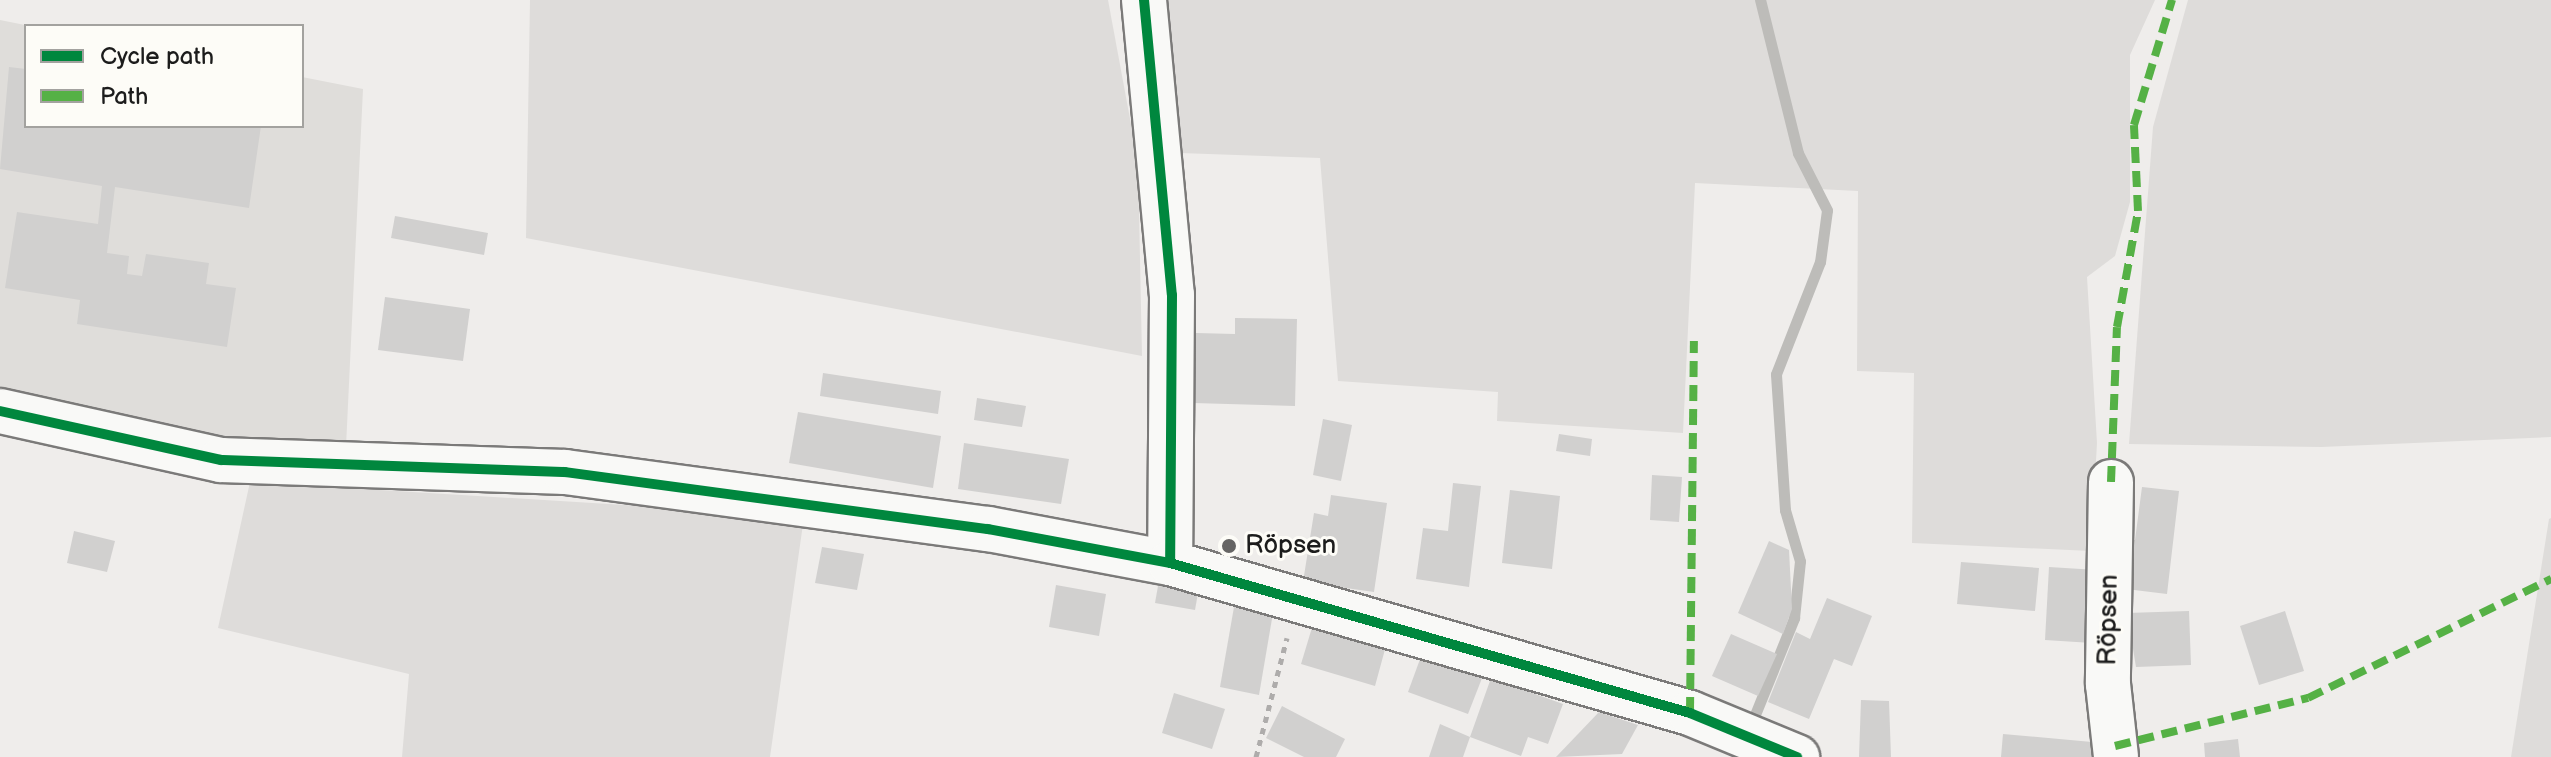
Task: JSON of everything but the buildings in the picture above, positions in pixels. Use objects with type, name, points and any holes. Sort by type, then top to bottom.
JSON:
[{"type":"street","points":[[1144,0],[1172,295],[1170,563]]},
{"type":"street","points":[[0,411],[221,460],[565,472],[988,529],[1170,563],[1298,595],[1690,713],[1797,757]]},
{"type":"street","name":"Röpsen","points":[[2111,482],[2108,684],[2116,757]]},
{"type":"path","points":[[1256,757],[1298,595]]},
{"type":"shaded area","points":[[530,0],[1108,0],[1138,162],[1142,356],[526,238]]},
{"type":"shaded area","points":[[1165,0],[2155,0],[2130,55],[2130,202],[2115,256],[2087,277],[2097,443],[2091,551],[1912,543],[1914,373],[1857,371],[1858,191],[1695,183],[1683,433],[1497,421],[1498,392],[1338,381],[1320,158],[1180,153]]},
{"type":"shaded area","points":[[2188,0],[2551,0],[2551,437],[2321,447],[2129,444],[2153,127]]},
{"type":"shaded area","points":[[0,20],[24,25],[24,128],[304,128],[304,77],[363,89],[346,447],[216,437],[0,391]]},
{"type":"shaded area","points":[[250,482],[673,508],[803,524],[770,757],[402,757],[409,674],[218,628]]},
{"type":"shaded area","points":[[2549,519],[2551,757],[2511,757]]},
{"type":"waterway","points":[[1750,727],[1794,618],[1800,561],[1785,510],[1776,374],[1820,262],[1827,210],[1798,153],[1760,0]]},
{"type":"marked path","points":[[2111,482],[2117,327],[2138,211],[2134,125],[2172,0]]},
{"type":"marked path","points":[[1690,713],[1694,341]]},
{"type":"marked path","points":[[2115,746],[2308,698],[2551,579]]},
{"type":"cycle path","points":[[1144,0],[1172,295],[1170,563]]},
{"type":"cycle path","points":[[0,411],[221,460],[565,472],[988,529],[1170,563],[1690,713],[1797,757]]},
{"type":"place","name":"Röpsen","points":[[1229,546]]}]
